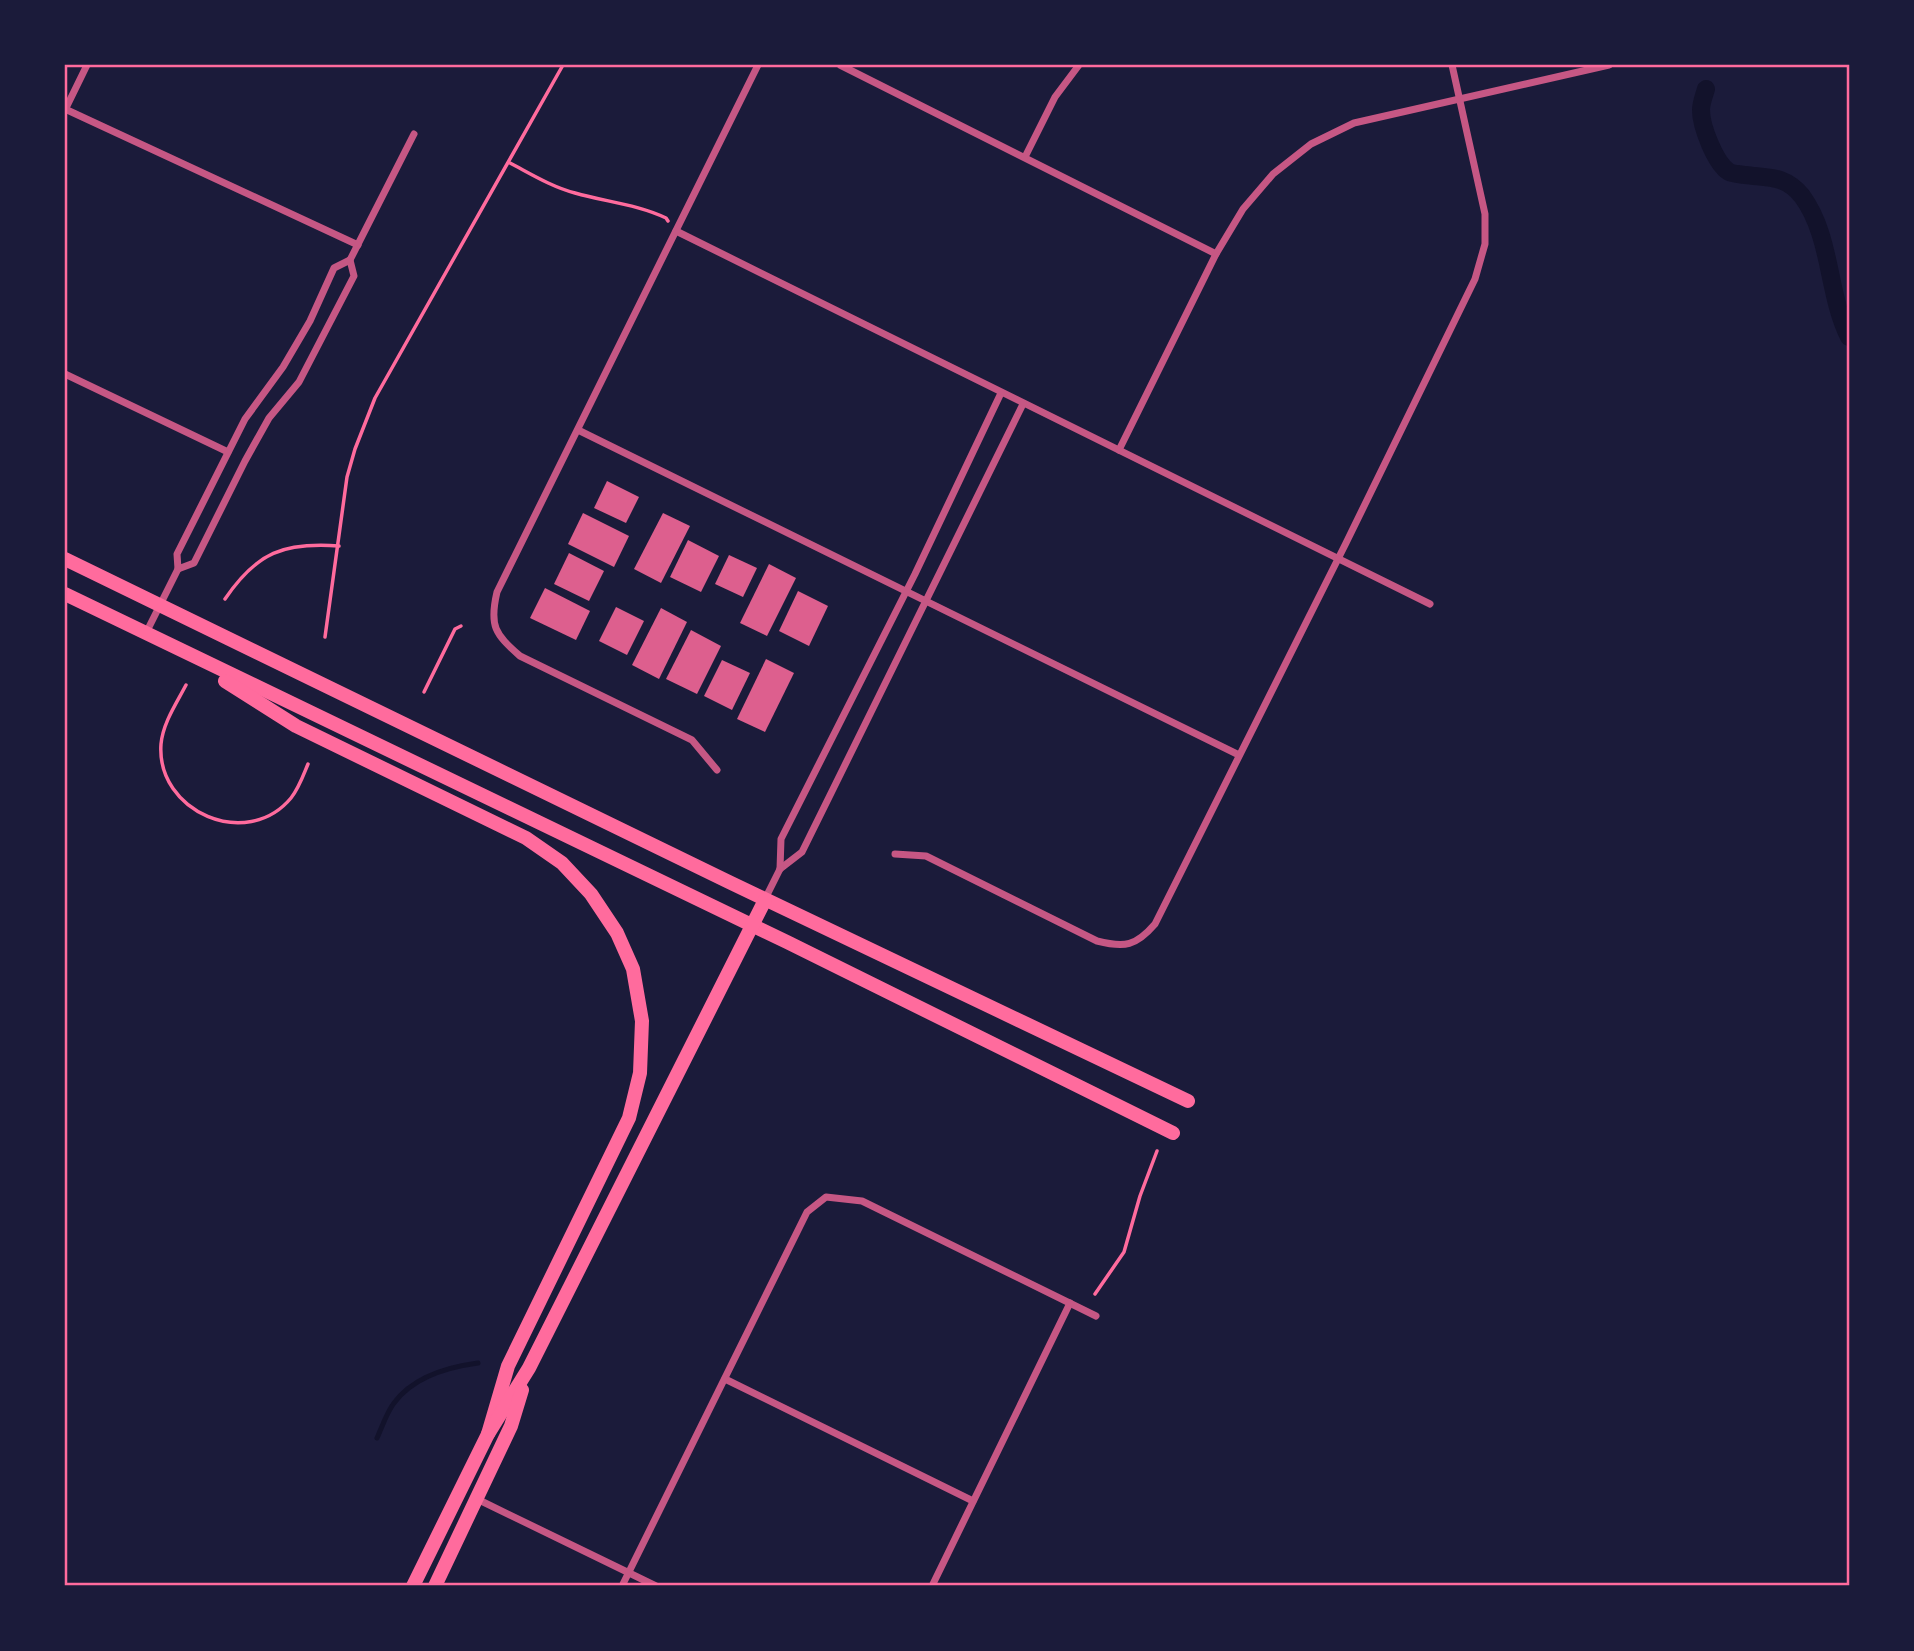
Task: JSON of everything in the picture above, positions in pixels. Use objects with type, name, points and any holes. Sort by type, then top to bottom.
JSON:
[{"type":"main road","points":[[65,559],[765,900],[1188,1101]]},
{"type":"main road","points":[[65,594],[752,925],[1173,1133]]},
{"type":"main road","points":[[174,648],[296,726],[526,838],[562,863],[591,894],[617,933],[633,968],[642,1021],[640,1073],[629,1118],[508,1366],[488,1434]]},
{"type":"main road","points":[[413,1586],[488,1434],[529,1368],[765,900]]},
{"type":"main road","points":[[435,1586],[511,1426],[529,1368]]},
{"type":"street","points":[[87,65],[65,109],[358,245]]},
{"type":"street","points":[[717,770],[692,740],[520,656],[501,639],[493,625],[493,609],[497,592],[758,65]]},
{"type":"street","points":[[840,65],[1216,254]]},
{"type":"street","points":[[1025,157],[1055,97],[1079,65]]},
{"type":"street","points":[[895,854],[926,856],[1097,941],[1114,945],[1131,944],[1144,937],[1155,924],[1475,279],[1485,244],[1485,214],[1452,65]]},
{"type":"street","points":[[1119,450],[1216,254],[1242,209],[1273,174],[1311,144],[1354,123],[1609,65]]},
{"type":"street","points":[[146,634],[178,569],[177,554],[245,419],[283,368],[334,268],[350,260],[414,134]]},
{"type":"street","points":[[676,231],[1430,604]]},
{"type":"street","points":[[178,569],[194,563],[269,418],[299,382],[354,276],[350,260]]},
{"type":"street","points":[[65,374],[228,452]]},
{"type":"street","points":[[765,900],[780,869],[781,839],[906,591],[1001,393]]},
{"type":"street","points":[[780,869],[802,852],[1024,404]]},
{"type":"street","points":[[578,430],[1239,755]]},
{"type":"street","points":[[622,1586],[807,1212],[826,1197],[862,1200],[1096,1316]]},
{"type":"street","points":[[932,1586],[1070,1303]]},
{"type":"street","points":[[725,1379],[974,1501]]},
{"type":"street","points":[[476,1498],[656,1586]]},
{"type":"path","points":[[325,637],[347,477],[375,398],[563,65]]},
{"type":"path","points":[[509,163],[557,187],[593,198],[636,206],[666,218]]},
{"type":"path","points":[[225,599],[241,578],[265,557],[300,545],[339,546]]},
{"type":"path","points":[[424,692],[455,629],[461,626]]},
{"type":"path","points":[[186,685],[168,719],[161,747],[167,780],[178,798],[194,811],[210,819],[226,822],[244,823],[260,819],[290,799],[308,764]]},
{"type":"path","points":[[1096,1294],[1124,1252],[1140,1196],[1157,1151]]},
{"type":"building","points":[[607,481],[639,497],[626,523],[594,508]]},
{"type":"building","points":[[583,513],[629,536],[614,567],[568,544]]},
{"type":"building","points":[[663,513],[690,526],[661,583],[634,569]]},
{"type":"building","points":[[688,540],[719,556],[701,592],[670,577]]},
{"type":"building","points":[[569,553],[604,571],[589,601],[554,584]]},
{"type":"building","points":[[729,555],[757,568],[743,597],[715,584]]},
{"type":"building","points":[[769,564],[796,578],[767,636],[740,623]]},
{"type":"building","points":[[545,588],[590,611],[576,640],[530,618]]},
{"type":"building","points":[[798,591],[828,606],[809,646],[779,631]]},
{"type":"building","points":[[616,607],[644,621],[627,655],[599,641]]},
{"type":"building","points":[[661,608],[687,622],[659,679],[632,665]]},
{"type":"building","points":[[691,630],[721,646],[697,694],[666,679]]},
{"type":"building","points":[[766,659],[794,673],[765,732],[737,719]]},
{"type":"building","points":[[722,660],[750,673],[732,710],[704,696]]},
{"type":"waterway","points":[[1706,89],[1701,107],[1703,125],[1714,153],[1724,167],[1732,173],[1769,177],[1789,184],[1802,196],[1812,212],[1849,337]]},
{"type":"waterway","points":[[377,1438],[391,1407],[411,1386],[443,1371],[478,1363]]}]
